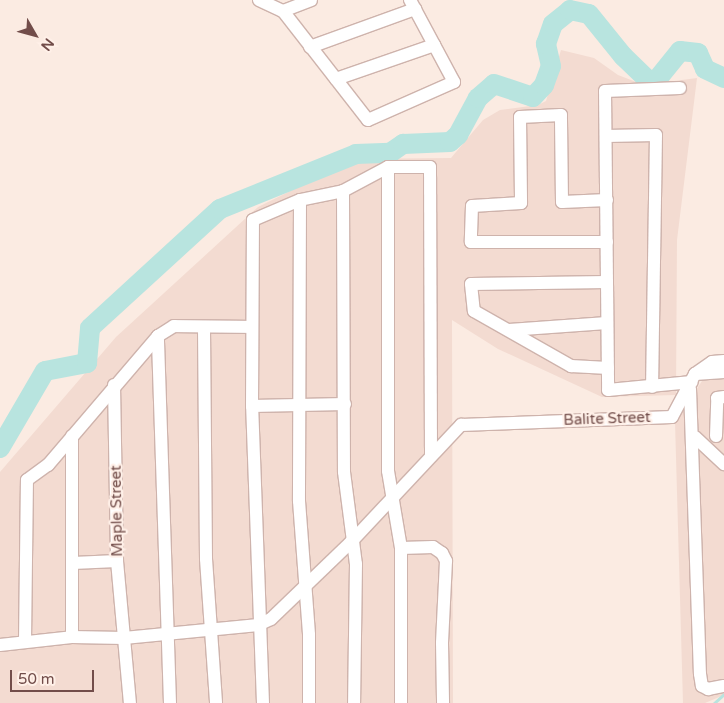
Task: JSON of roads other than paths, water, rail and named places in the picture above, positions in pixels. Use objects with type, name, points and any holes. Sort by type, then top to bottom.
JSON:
[{"type":"street","points":[[259,0],[283,12],[368,120],[454,82],[413,4],[310,46]]},
{"type":"street","points":[[283,12],[311,0]]},
{"type":"street","points":[[336,79],[434,45]]},
{"type":"street","points":[[680,88],[605,91],[608,390],[692,382],[724,372]]},
{"type":"street","points":[[607,200],[562,202],[561,115],[520,117],[521,204],[472,206],[472,242],[607,242]]},
{"type":"street","points":[[606,136],[656,135],[652,387]]},
{"type":"street","points":[[0,645],[72,637],[124,638],[168,632],[258,625],[270,619],[394,498],[431,456],[430,166],[388,167],[343,190],[300,200],[253,220],[252,406],[258,625],[263,703]]},
{"type":"street","points":[[388,167],[387,436],[388,471],[401,548],[402,703]]},
{"type":"street","points":[[343,190],[344,472],[351,542],[356,564],[358,609],[354,703]]},
{"type":"street","points":[[300,200],[299,501],[309,703]]},
{"type":"street","points":[[607,282],[471,284],[474,311],[571,366],[608,368]]},
{"type":"street","points":[[509,330],[607,323]]},
{"type":"street","points":[[25,641],[27,480],[48,465],[114,385],[158,336],[174,326],[204,328],[251,327]]},
{"type":"street","points":[[204,328],[209,629],[216,703]]},
{"type":"street","points":[[158,336],[170,703]]},
{"type":"street","name":"Balite Street","points":[[431,456],[461,424],[672,417],[692,382],[712,362],[724,361]]},
{"type":"street","points":[[692,382],[700,674],[702,686],[708,689],[724,686]]},
{"type":"street","name":"Maple Street","points":[[114,385],[117,561],[130,703]]},
{"type":"street","points":[[693,437],[720,436],[717,398],[724,397]]},
{"type":"street","points":[[252,406],[345,404]]},
{"type":"street","points":[[72,436],[72,637]]},
{"type":"street","points":[[693,437],[724,464]]},
{"type":"street","points":[[401,548],[433,547],[442,553],[446,561],[442,643],[443,703]]},
{"type":"street","points":[[73,563],[117,561]]},
{"type":"waterway","points":[[0,448],[45,371],[87,363],[90,328],[220,209],[356,154],[390,153],[403,144],[450,142],[458,135],[478,98],[494,84],[533,97],[544,85],[551,66],[546,44],[553,24],[570,10],[589,14],[623,56],[647,79],[655,82],[680,51],[698,53],[705,69],[724,78]]},
{"type":"waterway","points":[[714,703],[724,694]]}]
